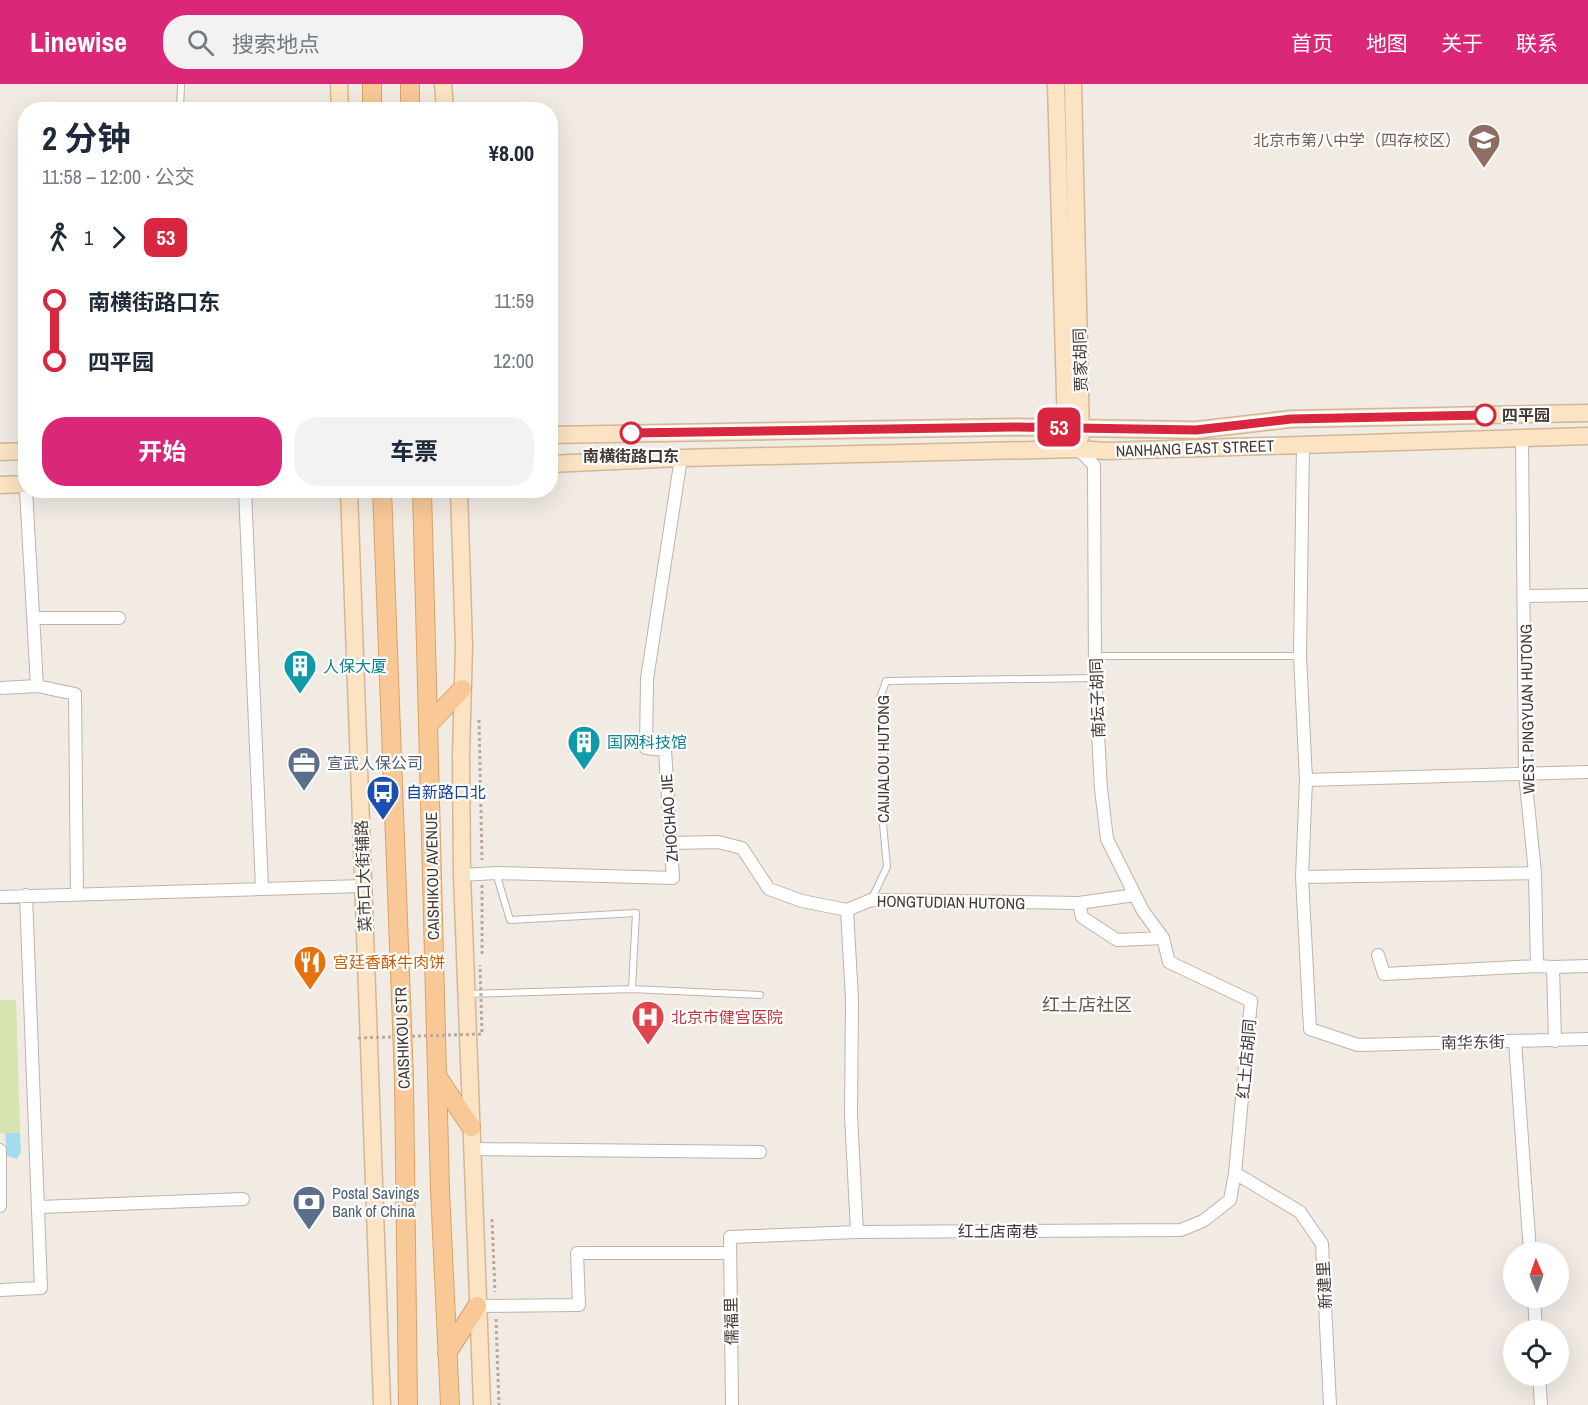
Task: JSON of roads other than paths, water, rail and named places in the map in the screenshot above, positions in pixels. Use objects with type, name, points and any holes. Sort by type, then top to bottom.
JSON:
[{"type":"main road","points":[[372,84],[372,102]]},
{"type":"main road","points":[[410,84],[410,102]]},
{"type":"main road","name":"CAISHIKOU STR","points":[[382,498],[403,1056],[408,1405]]},
{"type":"main road","name":"CAISHIKOU AVENUE","points":[[422,498],[437,1076],[450,1405]]},
{"type":"main road","points":[[429,724],[462,689]]},
{"type":"main road","points":[[437,1076],[471,1127]]},
{"type":"main road","points":[[447,1353],[477,1306]]},
{"type":"street","points":[[339,84],[340,102]]},
{"type":"street","points":[[443,84],[444,102]]},
{"type":"street","name":"贾家胡同","points":[[1056,84],[1074,427],[1078,449]]},
{"type":"street","name":"贾家胡同","points":[[1073,84],[1074,427]]},
{"type":"street","name":"NANHANG EAST STREET","points":[[558,435],[1074,427],[1196,430],[1291,419],[1588,413]]},
{"type":"street","name":"NANHANG EAST STREET","points":[[558,464],[681,458],[1078,449],[1106,451],[1522,436],[1588,436]]},
{"type":"street","name":"WEST PINGYUAN HUTONG","points":[[1522,436],[1526,596],[1525,774],[1535,873],[1537,966]]},
{"type":"street","points":[[1303,444],[1300,656],[1306,780],[1302,877],[1535,873]]},
{"type":"street","name":"南坛子胡同","points":[[1078,449],[1094,465],[1095,678],[1101,789],[1107,838],[1135,895],[1163,938]]},
{"type":"street","points":[[0,452],[18,451]]},
{"type":"street","name":"ZHOCHAO JIE","points":[[462,875],[496,873],[673,878],[665,750],[646,748],[647,679],[681,458]]},
{"type":"street","points":[[0,485],[18,484]]},
{"type":"street","points":[[26,498],[37,686]]},
{"type":"street","points":[[245,498],[262,888]]},
{"type":"street","name":"菜市口大街辅路","points":[[349,498],[382,1405]]},
{"type":"street","points":[[459,498],[462,875],[474,994],[471,1127],[482,1405]]},
{"type":"street","points":[[1526,596],[1588,595]]},
{"type":"street","points":[[33,618],[119,618]]},
{"type":"street","points":[[0,688],[37,686],[75,694],[77,894]]},
{"type":"street","points":[[1306,780],[1588,772]]},
{"type":"street","points":[[671,843],[718,842],[742,848],[769,889],[802,901],[847,910],[852,999],[851,1115],[857,1232]]},
{"type":"street","name":"南华东街","points":[[1302,877],[1310,1029],[1358,1045],[1588,1039]]},
{"type":"street","points":[[0,897],[363,886]]},
{"type":"street","points":[[0,1290],[41,1288],[40,1207],[26,895]]},
{"type":"street","points":[[1135,895],[1079,903],[1082,917],[1117,940],[1163,938]]},
{"type":"street","name":"HONGTUDIAN HUTONG","points":[[847,910],[871,900],[1079,903]]},
{"type":"street","name":"红土店胡同","points":[[1163,938],[1169,962],[1251,1001],[1235,1173]]},
{"type":"street","points":[[1378,955],[1384,974],[1537,966],[1588,966]]},
{"type":"street","points":[[1553,967],[1555,1041]]},
{"type":"street","points":[[1515,1041],[1529,1242]]},
{"type":"street","points":[[472,1149],[760,1152]]},
{"type":"street","points":[[0,1150],[0,1206]]},
{"type":"street","name":"红土店南巷","points":[[730,1236],[857,1232],[1181,1230],[1203,1221],[1230,1200],[1235,1173]]},
{"type":"street","name":"新建里","points":[[1235,1173],[1300,1212],[1322,1244],[1330,1405]]},
{"type":"street","points":[[40,1207],[243,1199]]},
{"type":"street","name":"儒福里","points":[[730,1236],[732,1405]]},
{"type":"street","points":[[477,1306],[579,1305],[577,1253],[730,1253]]},
{"type":"street","points":[[1540,1386],[1541,1405]]},
{"type":"lane","points":[[180,102],[181,84]]},
{"type":"lane","points":[[1096,656],[1300,656]]},
{"type":"lane","name":"CAIJIALOU HUTONG","points":[[871,900],[887,867],[882,813],[886,783],[880,699],[886,681],[1095,678]]},
{"type":"lane","points":[[496,873],[510,920],[636,913],[632,989]]},
{"type":"lane","points":[[474,994],[632,989],[760,995]]},
{"type":"water","points":[[5,1133],[20,1133],[21,1152],[17,1159],[7,1156]]},
{"type":"place","name":"北京市第八中学（四存校区）","points":[[1484,169]]},
{"type":"place","name":"四平园","points":[[1485,415]]},
{"type":"place","name":"南横街路口东","points":[[631,433]]},
{"type":"place","name":"人保大厦","points":[[300,695]]},
{"type":"place","name":"国网科技馆","points":[[584,771]]},
{"type":"place","name":"宣武人保公司","points":[[304,792]]},
{"type":"place","name":"自新路口北","points":[[383,821]]},
{"type":"place","name":"宫廷香酥牛肉饼","points":[[310,991]]},
{"type":"place","name":"北京市健宫医院","points":[[648,1046]]},
{"type":"place","name":"Postal Savings Bank of China","points":[[309,1231]]},
{"type":"district","name":"红土店社区","points":[[1087,1004]]}]
